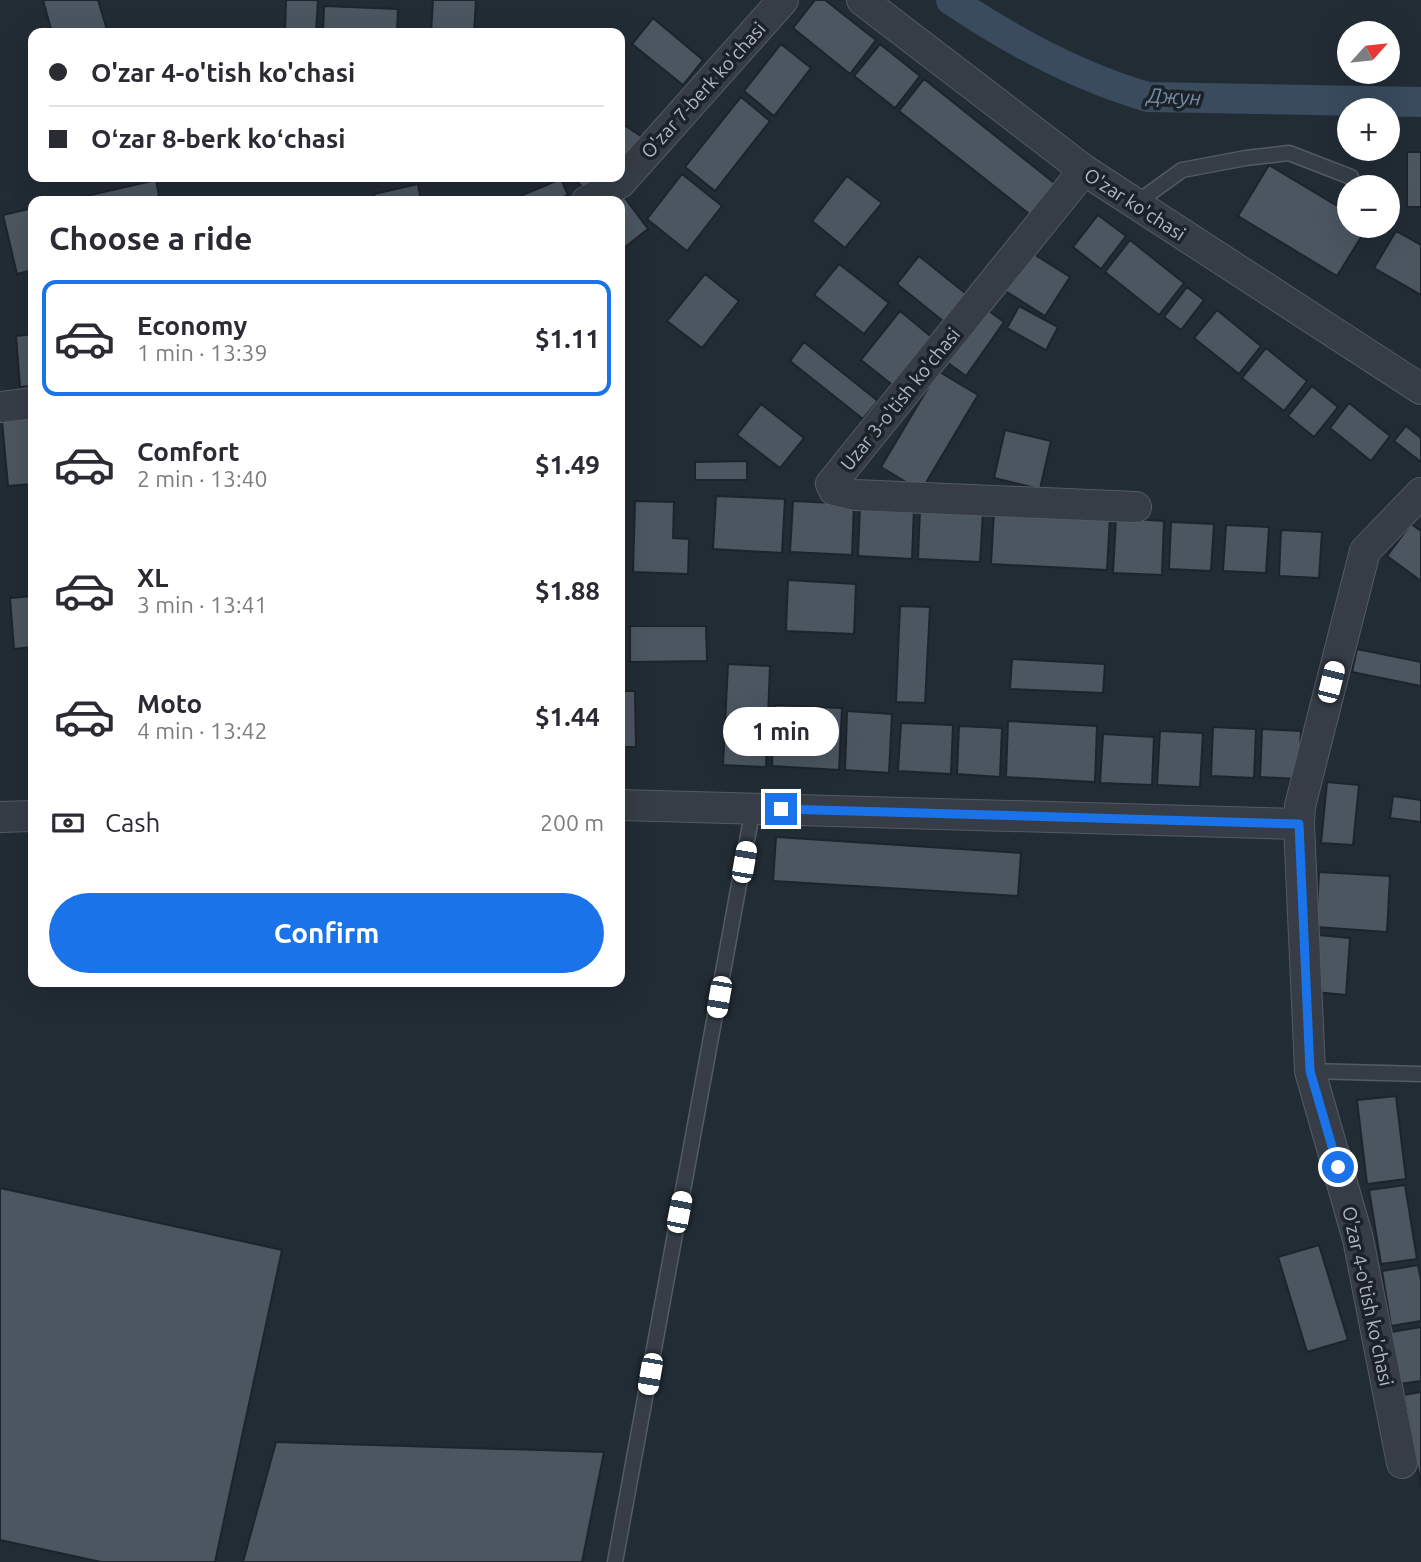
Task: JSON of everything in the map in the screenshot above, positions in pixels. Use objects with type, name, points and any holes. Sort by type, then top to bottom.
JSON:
[{"type":"street","name":"O'zar 7-berk ko'chasi","points":[[625,177],[783,0]]},
{"type":"street","name":"O'zar ko'chasi","points":[[862,0],[1084,170],[1421,389]]},
{"type":"street","name":"Uzar 3-o'tish ko'chasi","points":[[1084,170],[831,484],[834,490],[855,495],[1136,507]]},
{"type":"street","name":"O'zar 7-berk ko'chasi","points":[[596,196],[621,182]]},
{"type":"street","points":[[0,407],[28,404]]},
{"type":"street","name":"O'zar 4-o'tish ko'chasi","points":[[1402,1462],[1358,1240],[1310,1071],[1299,824],[1300,806],[1364,551],[1421,493]]},
{"type":"street","points":[[625,805],[1299,824]]},
{"type":"street","points":[[0,817],[28,816]]},
{"type":"lane","points":[[1135,204],[1182,170],[1246,158],[1289,153],[1346,175]]},
{"type":"lane","points":[[615,1562],[753,808]]},
{"type":"lane","points":[[1310,1071],[1421,1074]]},
{"type":"building","points":[[43,0],[98,0],[106,28],[51,28]]},
{"type":"building","points":[[286,0],[318,0],[316,28],[285,28]]},
{"type":"building","points":[[433,0],[476,0],[474,28],[431,28]]},
{"type":"building","points":[[815,0],[825,0],[876,40],[850,74],[793,28]]},
{"type":"building","points":[[324,6],[398,9],[397,28],[323,28]]},
{"type":"building","points":[[653,18],[703,60],[683,85],[632,44]]},
{"type":"building","points":[[781,44],[811,68],[774,116],[744,91]]},
{"type":"building","points":[[880,44],[920,76],[895,108],[854,76]]},
{"type":"building","points":[[924,79],[1058,186],[1033,217],[899,111]]},
{"type":"building","points":[[741,97],[770,121],[715,191],[685,167]]},
{"type":"building","points":[[625,125],[645,139],[631,159],[625,155]]},
{"type":"building","points":[[1407,152],[1421,152],[1421,207],[1407,207]]},
{"type":"building","points":[[1269,165],[1337,206],[1337,238],[1361,238],[1337,276],[1238,216]]},
{"type":"building","points":[[682,174],[722,206],[687,251],[647,219]]},
{"type":"building","points":[[847,176],[882,203],[845,248],[812,221]]},
{"type":"building","points":[[156,182],[159,196],[86,196]]},
{"type":"building","points":[[554,182],[562,182],[568,195],[566,196],[520,196]]},
{"type":"building","points":[[578,182],[597,182],[586,191]]},
{"type":"building","points":[[418,184],[420,196],[374,196]]},
{"type":"building","points":[[625,198],[648,229],[625,247]]},
{"type":"building","points":[[28,209],[28,271],[17,274],[3,215]]},
{"type":"building","points":[[1098,215],[1126,236],[1101,269],[1073,247]]},
{"type":"building","points":[[1400,233],[1421,245],[1421,295],[1374,268],[1392,238],[1400,238]]},
{"type":"building","points":[[1130,240],[1184,283],[1159,315],[1105,272]]},
{"type":"building","points":[[1026,249],[1070,277],[1045,316],[1002,289]]},
{"type":"building","points":[[919,256],[970,297],[948,325],[897,284]]},
{"type":"building","points":[[839,264],[889,303],[864,334],[814,295]]},
{"type":"building","points":[[705,274],[739,301],[702,348],[667,321]]},
{"type":"building","points":[[1187,287],[1204,300],[1181,330],[1164,317]]},
{"type":"building","points":[[982,306],[1004,322],[966,376],[944,360]]},
{"type":"building","points":[[1019,306],[1058,327],[1046,350],[1007,328]]},
{"type":"building","points":[[1217,310],[1261,346],[1239,374],[1194,338]]},
{"type":"building","points":[[900,311],[934,339],[895,387],[861,360]]},
{"type":"building","points":[[28,335],[28,386],[20,387],[16,336]]},
{"type":"building","points":[[804,342],[878,401],[863,419],[790,361]]},
{"type":"building","points":[[1266,348],[1307,381],[1284,411],[1242,378]]},
{"type":"building","points":[[938,371],[978,395],[921,491],[881,467]]},
{"type":"building","points":[[1312,386],[1338,407],[1314,437],[1288,416]]},
{"type":"building","points":[[1349,403],[1390,436],[1371,461],[1330,428]]},
{"type":"building","points":[[761,404],[804,438],[780,468],[737,435]]},
{"type":"building","points":[[28,418],[28,484],[8,486],[2,421]]},
{"type":"building","points":[[1406,426],[1421,438],[1421,462],[1394,441]]},
{"type":"building","points":[[1005,430],[1051,441],[1040,489],[994,478]]},
{"type":"building","points":[[747,461],[747,480],[695,480],[695,462]]},
{"type":"building","points":[[716,496],[785,499],[782,553],[713,549]]},
{"type":"building","points":[[635,501],[674,502],[673,538],[689,539],[688,574],[633,572]]},
{"type":"building","points":[[793,501],[854,504],[852,555],[790,552]]},
{"type":"building","points":[[860,506],[914,508],[912,559],[858,556]]},
{"type":"building","points":[[920,508],[983,512],[980,562],[918,559]]},
{"type":"building","points":[[994,511],[1110,517],[1107,570],[991,564]]},
{"type":"building","points":[[1116,518],[1164,521],[1162,575],[1113,573]]},
{"type":"building","points":[[1171,522],[1214,524],[1211,571],[1169,569]]},
{"type":"building","points":[[1411,524],[1421,531],[1421,581],[1387,556]]},
{"type":"building","points":[[1226,525],[1269,527],[1266,573],[1223,571]]},
{"type":"building","points":[[1281,530],[1322,532],[1319,578],[1279,576]]},
{"type":"building","points":[[788,580],[856,584],[854,634],[786,631]]},
{"type":"building","points":[[28,596],[28,648],[14,649],[10,598]]},
{"type":"building","points":[[900,606],[930,607],[925,703],[896,702]]},
{"type":"building","points":[[630,626],[706,626],[707,661],[630,662]]},
{"type":"building","points":[[1357,649],[1421,662],[1421,686],[1352,672]]},
{"type":"building","points":[[1012,659],[1105,664],[1103,693],[1010,689]]},
{"type":"building","points":[[728,664],[770,666],[766,767],[723,765]]},
{"type":"building","points":[[625,691],[635,691],[636,747],[625,747]]},
{"type":"building","points":[[775,705],[842,708],[839,770],[772,766]]},
{"type":"building","points":[[847,711],[892,714],[889,773],[845,770]]},
{"type":"building","points":[[1008,721],[1097,726],[1095,782],[1006,777]]},
{"type":"building","points":[[901,723],[953,725],[951,774],[898,771]]},
{"type":"building","points":[[959,726],[1002,728],[1000,777],[957,774]]},
{"type":"building","points":[[1213,727],[1256,729],[1254,778],[1211,776]]},
{"type":"building","points":[[1262,729],[1301,731],[1298,779],[1260,777]]},
{"type":"building","points":[[1160,731],[1203,733],[1200,787],[1157,785]]},
{"type":"building","points":[[1103,734],[1154,737],[1152,785],[1100,783]]},
{"type":"building","points":[[1327,782],[1359,785],[1353,845],[1321,843]]},
{"type":"building","points":[[1393,796],[1421,800],[1421,822],[1390,818]]},
{"type":"building","points":[[776,837],[1021,853],[1018,896],[773,881]]},
{"type":"building","points":[[1319,872],[1390,876],[1387,932],[1316,927]]},
{"type":"building","points":[[1318,935],[1350,938],[1346,995],[1315,992]]},
{"type":"building","points":[[1396,1096],[1406,1179],[1367,1184],[1357,1100]]},
{"type":"building","points":[[1405,1185],[1417,1259],[1381,1264],[1369,1190]]},
{"type":"building","points":[[0,1188],[282,1250],[215,1562],[101,1562],[0,1540]]},
{"type":"building","points":[[1319,1245],[1348,1340],[1307,1352],[1278,1257]]},
{"type":"building","points":[[1418,1265],[1421,1280],[1421,1321],[1391,1326],[1382,1271]]},
{"type":"building","points":[[1421,1327],[1421,1381],[1400,1384],[1391,1332]]},
{"type":"building","points":[[1421,1392],[1421,1486],[1404,1395]]},
{"type":"building","points":[[276,1442],[604,1452],[582,1562],[243,1562]]},
{"type":"waterway","name":"Джун","points":[[951,0],[1046,56],[1096,79],[1148,97],[1421,102]]},
{"type":"route","points":[[781,809],[1299,824],[1310,1071],[1338,1167]]}]
